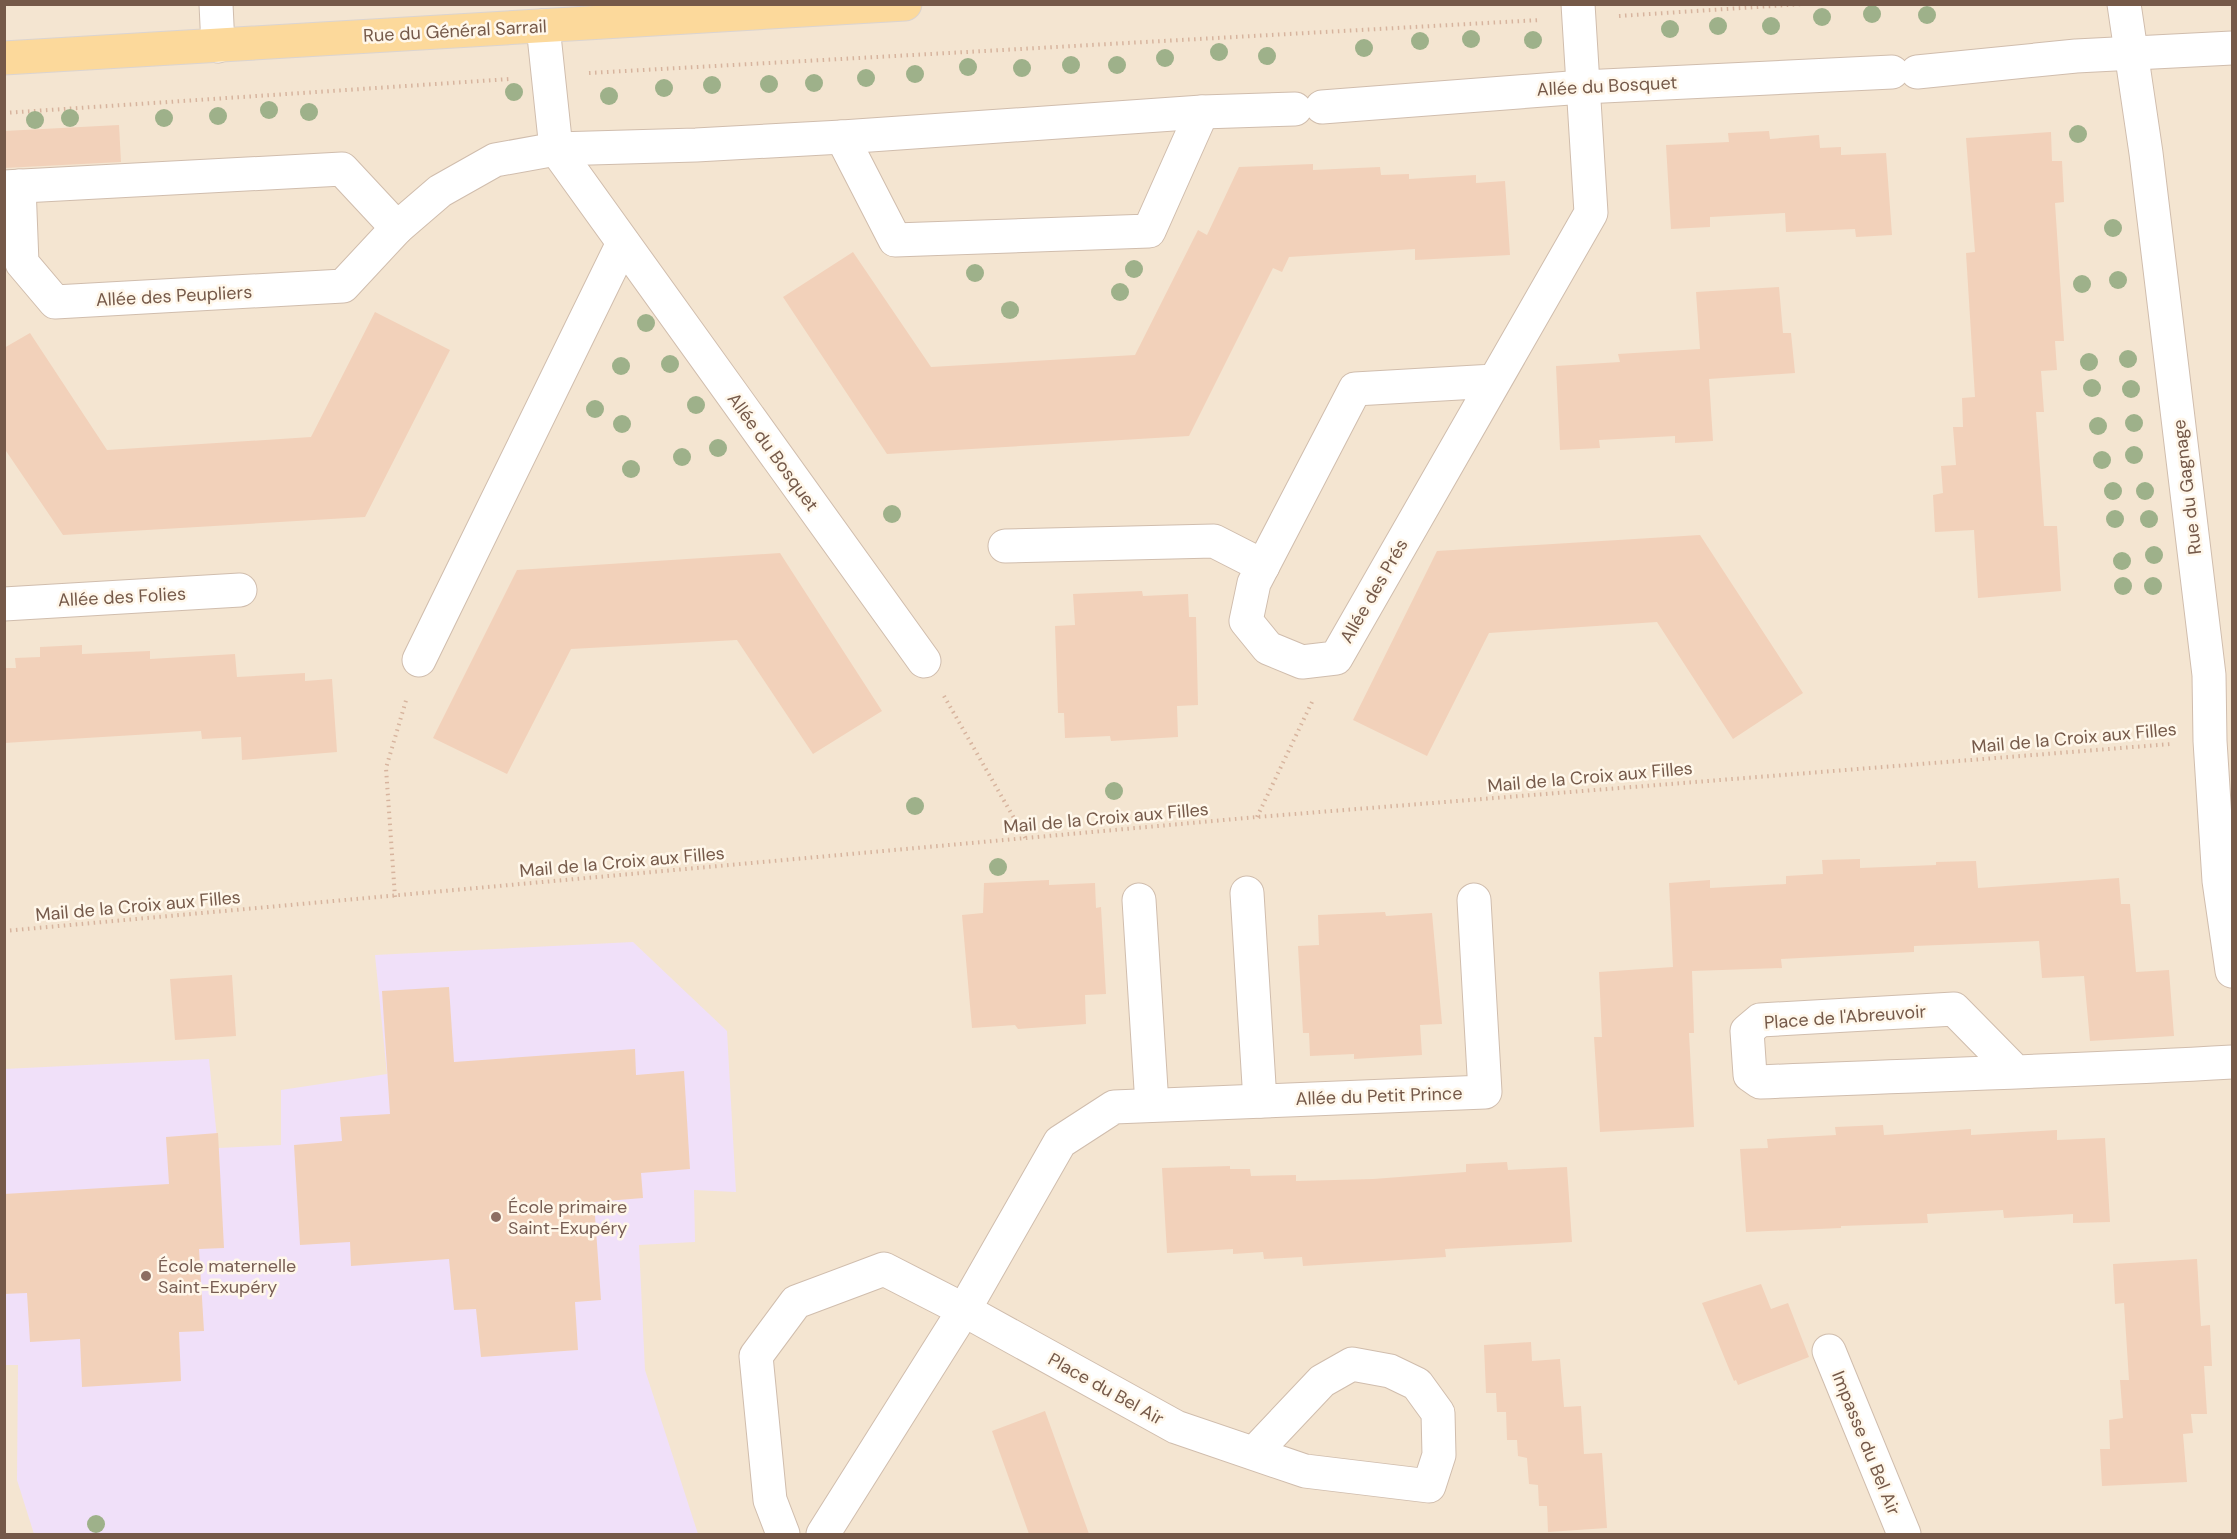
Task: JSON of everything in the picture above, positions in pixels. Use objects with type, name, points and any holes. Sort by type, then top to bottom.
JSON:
[{"type":"main road","name":"Rue du Général Sarrail","points":[[4,58],[905,4]]},
{"type":"street","points":[[216,4],[218,46]]},
{"type":"street","name":"Rue du Gagnage","points":[[2124,4],[2133,52],[2209,675],[2210,741],[2219,881],[2232,971]]},
{"type":"street","name":"Allée des Prés","points":[[1494,381],[1355,389],[1254,583],[1246,621],[1268,648],[1302,663],[1336,658],[1591,213],[1578,11]]},
{"type":"street","name":"Allée du Bosquet","points":[[543,26],[556,149],[924,661]]},
{"type":"street","name":"Allée du Bosquet","points":[[556,149],[696,145],[842,137],[1202,112],[1308,108],[1583,87],[1905,72],[2133,52],[2232,48]]},
{"type":"street","points":[[842,137],[895,240],[1149,231],[1202,112]]},
{"type":"street","name":"Allée des Peupliers","points":[[397,228],[342,170],[12,186],[22,263],[55,302],[343,286],[397,228],[440,191],[495,160],[556,149]]},
{"type":"street","points":[[419,660],[623,243]]},
{"type":"street","points":[[1005,546],[1214,541],[1263,566]]},
{"type":"street","name":"Allée des Folies","points":[[4,604],[240,590]]},
{"type":"street","points":[[1246,893],[1260,1101]]},
{"type":"street","points":[[1139,900],[1152,1105]]},
{"type":"street","name":"Allée du Petit Prince","points":[[823,1534],[964,1310],[1060,1142],[1114,1107],[1485,1092],[1474,900]]},
{"type":"street","name":"Place de l'Abreuvoir","points":[[2015,1071],[1954,1009],[1760,1020],[1748,1031],[1750,1075],[1760,1082],[2232,1062]]},
{"type":"street","name":"Place du Bel Air","points":[[783,1534],[770,1500],[756,1356],[796,1302],[884,1269],[964,1310],[1176,1427],[1254,1453],[1305,1470],[1430,1486],[1439,1455],[1438,1413],[1417,1384],[1390,1371],[1352,1364],[1322,1381],[1254,1453]]},
{"type":"street","name":"Impasse du Bel Air","points":[[1829,1351],[1904,1534]]},
{"type":"path","points":[[4,113],[639,69],[1578,11],[1803,4]]},
{"type":"path","points":[[1257,817],[1293,738],[1336,658]]},
{"type":"path","points":[[395,897],[386,768],[419,660]]},
{"type":"path","points":[[924,661],[1026,839]]},
{"type":"path","name":"Mail de la Croix aux Filles","points":[[4,931],[1257,817],[2210,741]]},
{"type":"shaded area","points":[[5,5],[2232,5],[2232,1534],[5,1534]]},
{"type":"shaded area","name":"École primaire Saint-Exupéry","points":[[633,942],[727,1031],[736,1192],[694,1190],[695,1242],[639,1245],[645,1370],[698,1534],[34,1534],[17,1480],[18,1365],[5,1365],[4,1069],[209,1059],[218,1148],[281,1145],[281,1090],[387,1074],[375,955]]},
{"type":"building","points":[[119,125],[121,162],[4,168],[4,131]]},
{"type":"building","points":[[1769,131],[1770,139],[1819,135],[1820,148],[1841,147],[1841,155],[1886,153],[1892,235],[1856,237],[1855,229],[1786,232],[1785,213],[1710,217],[1710,227],[1671,229],[1666,145],[1729,142],[1728,133]]},
{"type":"building","points":[[2051,132],[2052,161],[2062,161],[2064,202],[2055,203],[2064,341],[2055,341],[2057,370],[2041,371],[2044,412],[2036,412],[2044,526],[2057,526],[2061,591],[1978,598],[1974,530],[1935,532],[1933,495],[1943,493],[1941,466],[1956,465],[1953,427],[1963,427],[1962,398],[1975,397],[1966,253],[1975,252],[1966,138]]},
{"type":"building","points":[[1313,164],[1313,170],[1380,167],[1381,175],[1409,174],[1409,179],[1476,175],[1476,183],[1505,181],[1510,255],[1415,260],[1415,249],[1289,257],[1282,272],[1273,268],[1189,436],[887,454],[783,297],[853,252],[931,367],[1135,355],[1198,230],[1207,235],[1239,167]]},
{"type":"building","points":[[1779,287],[1783,333],[1791,333],[1795,373],[1709,379],[1713,441],[1675,443],[1675,436],[1599,440],[1600,448],[1560,450],[1556,366],[1620,362],[1618,354],[1700,349],[1696,292]]},
{"type":"building","points":[[375,312],[450,350],[365,517],[63,535],[4,448],[4,348],[30,333],[107,450],[311,437]]},
{"type":"building","points":[[1700,535],[1803,693],[1733,739],[1657,622],[1489,633],[1427,756],[1353,720],[1437,551]]},
{"type":"building","points":[[780,553],[882,711],[813,754],[737,640],[571,649],[507,774],[433,738],[517,570]]},
{"type":"building","points":[[1142,591],[1143,596],[1188,594],[1189,617],[1196,617],[1198,705],[1177,706],[1178,737],[1111,741],[1110,736],[1065,738],[1064,713],[1058,713],[1055,626],[1075,625],[1073,594]]},
{"type":"building","points":[[82,645],[82,654],[150,651],[150,659],[235,654],[237,677],[305,673],[305,681],[332,679],[337,752],[242,760],[241,737],[202,739],[201,731],[4,743],[4,668],[16,668],[15,658],[40,657],[40,647]]},
{"type":"building","points":[[1860,859],[1860,868],[1976,861],[1978,888],[2119,878],[2121,904],[2130,904],[2136,972],[2169,970],[2174,1036],[2090,1041],[2084,976],[2042,978],[2039,941],[1914,946],[1914,952],[1781,959],[1782,968],[1692,971],[1694,1033],[1689,1033],[1694,1127],[1600,1132],[1594,1037],[1602,1037],[1599,972],[1673,967],[1669,883],[1710,880],[1710,888],[1786,884],[1786,876],[1823,874],[1822,860]]},
{"type":"building","points":[[1049,880],[1049,885],[1095,883],[1096,908],[1101,907],[1106,994],[1085,995],[1086,1024],[1018,1029],[1015,1025],[972,1028],[962,915],[983,913],[984,883]]},
{"type":"building","points":[[1385,912],[1386,916],[1432,913],[1442,1024],[1420,1025],[1422,1055],[1354,1059],[1354,1054],[1310,1056],[1309,1033],[1303,1033],[1298,946],[1319,945],[1318,915]]},
{"type":"building","points":[[232,975],[236,1036],[175,1040],[170,979]]},
{"type":"building","points":[[449,987],[454,1062],[635,1049],[636,1075],[684,1071],[690,1169],[641,1173],[643,1198],[594,1202],[601,1300],[575,1302],[578,1350],[481,1357],[476,1309],[454,1310],[449,1259],[351,1266],[350,1242],[300,1245],[294,1145],[342,1141],[340,1117],[390,1114],[382,991]]},
{"type":"building","points":[[1883,1125],[1884,1135],[1971,1129],[1971,1135],[2057,1130],[2057,1140],[2105,1138],[2110,1222],[2073,1223],[2073,1214],[2004,1218],[2003,1210],[1927,1214],[1928,1223],[1746,1232],[1740,1149],[1768,1148],[1767,1139],[1836,1135],[1835,1127]]},
{"type":"building","points":[[218,1133],[224,1248],[199,1249],[204,1331],[179,1332],[181,1381],[82,1387],[80,1339],[30,1342],[27,1293],[4,1294],[4,1194],[169,1184],[166,1137]]},
{"type":"building","points":[[1507,1162],[1508,1170],[1567,1167],[1572,1242],[1445,1249],[1446,1257],[1303,1266],[1302,1257],[1264,1259],[1263,1252],[1233,1254],[1233,1249],[1167,1253],[1162,1168],[1230,1166],[1230,1169],[1250,1169],[1251,1176],[1296,1175],[1296,1181],[1373,1179],[1466,1172],[1466,1164]]},
{"type":"building","points":[[2197,1259],[2201,1326],[2210,1325],[2212,1366],[2204,1366],[2207,1414],[2191,1414],[2193,1433],[2183,1434],[2187,1482],[2102,1486],[2100,1449],[2110,1449],[2109,1420],[2123,1418],[2120,1380],[2129,1380],[2124,1303],[2115,1304],[2113,1264]]},
{"type":"building","points":[[1761,1284],[1771,1309],[1788,1303],[1809,1357],[1738,1385],[1736,1380],[1734,1381],[1702,1303]]},
{"type":"building","points":[[1531,1342],[1532,1361],[1560,1359],[1564,1407],[1581,1406],[1584,1454],[1602,1453],[1607,1528],[1548,1532],[1547,1506],[1539,1506],[1538,1485],[1529,1484],[1527,1458],[1518,1456],[1517,1440],[1507,1440],[1506,1412],[1497,1412],[1496,1393],[1486,1393],[1484,1345]]},
{"type":"building","points":[[1045,1411],[1089,1534],[1029,1534],[992,1431]]},
{"type":"place","name":"École primaire Saint-Exupéry","points":[[496,1217]]},
{"type":"place","name":"École maternelle Saint-Exupéry","points":[[146,1276]]}]
